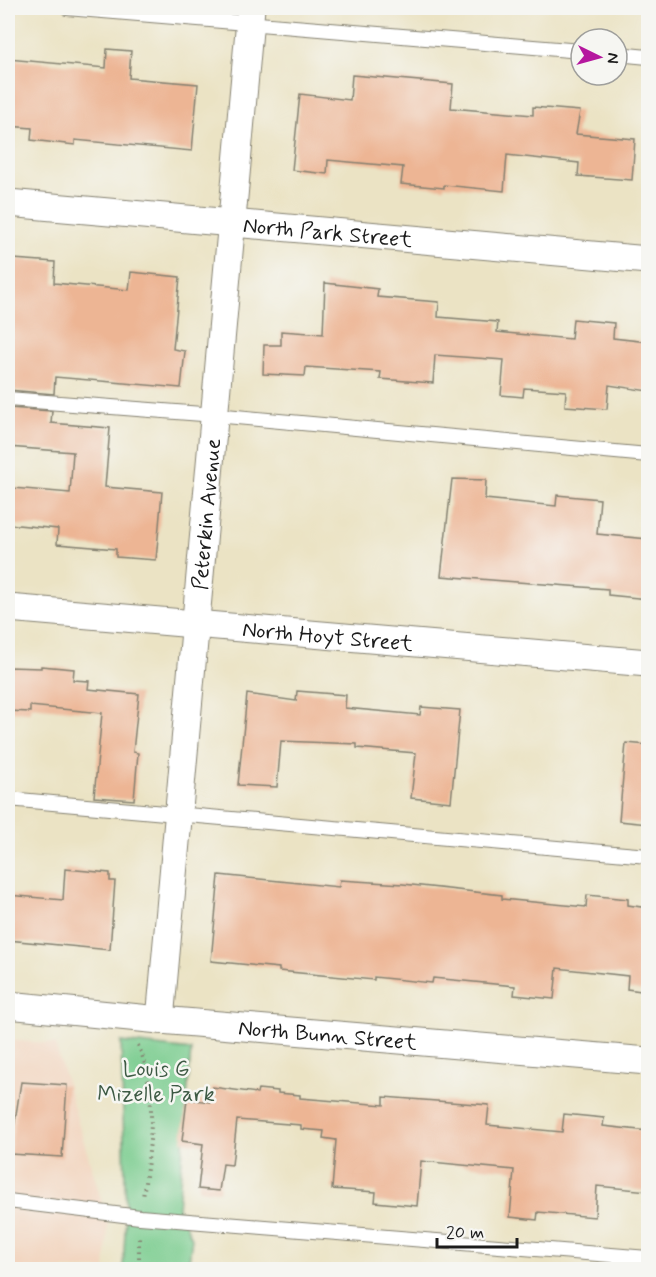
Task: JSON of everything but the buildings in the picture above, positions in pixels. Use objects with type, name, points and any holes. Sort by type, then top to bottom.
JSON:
[{"type":"street","name":"Peterkin Avenue","points":[[147,1019],[180,815],[251,15]]},
{"type":"street","name":"North Park Street","points":[[8,203],[648,260]]},
{"type":"street","name":"North Hoyt Street","points":[[8,608],[648,663]]},
{"type":"street","name":"North Bunn Street","points":[[8,1005],[147,1019],[648,1061]]},
{"type":"lane","points":[[67,8],[251,15],[569,50]]},
{"type":"lane","points":[[629,55],[648,57]]},
{"type":"lane","points":[[8,399],[215,415],[648,455]]},
{"type":"lane","points":[[8,799],[648,856]]},
{"type":"lane","points":[[8,1201],[140,1216],[648,1258]]},
{"type":"path","points":[[139,1269],[140,1216],[149,1156],[151,1123],[144,1057],[138,1044],[147,1019]]},
{"type":"shaded area","points":[[8,1040],[55,1044],[108,1223],[105,1269],[8,1269]]},
{"type":"green space","name":"Louis G Mizelle Park","points":[[121,1042],[191,1050],[178,1208],[192,1238],[188,1269],[123,1269],[126,1215]]}]
